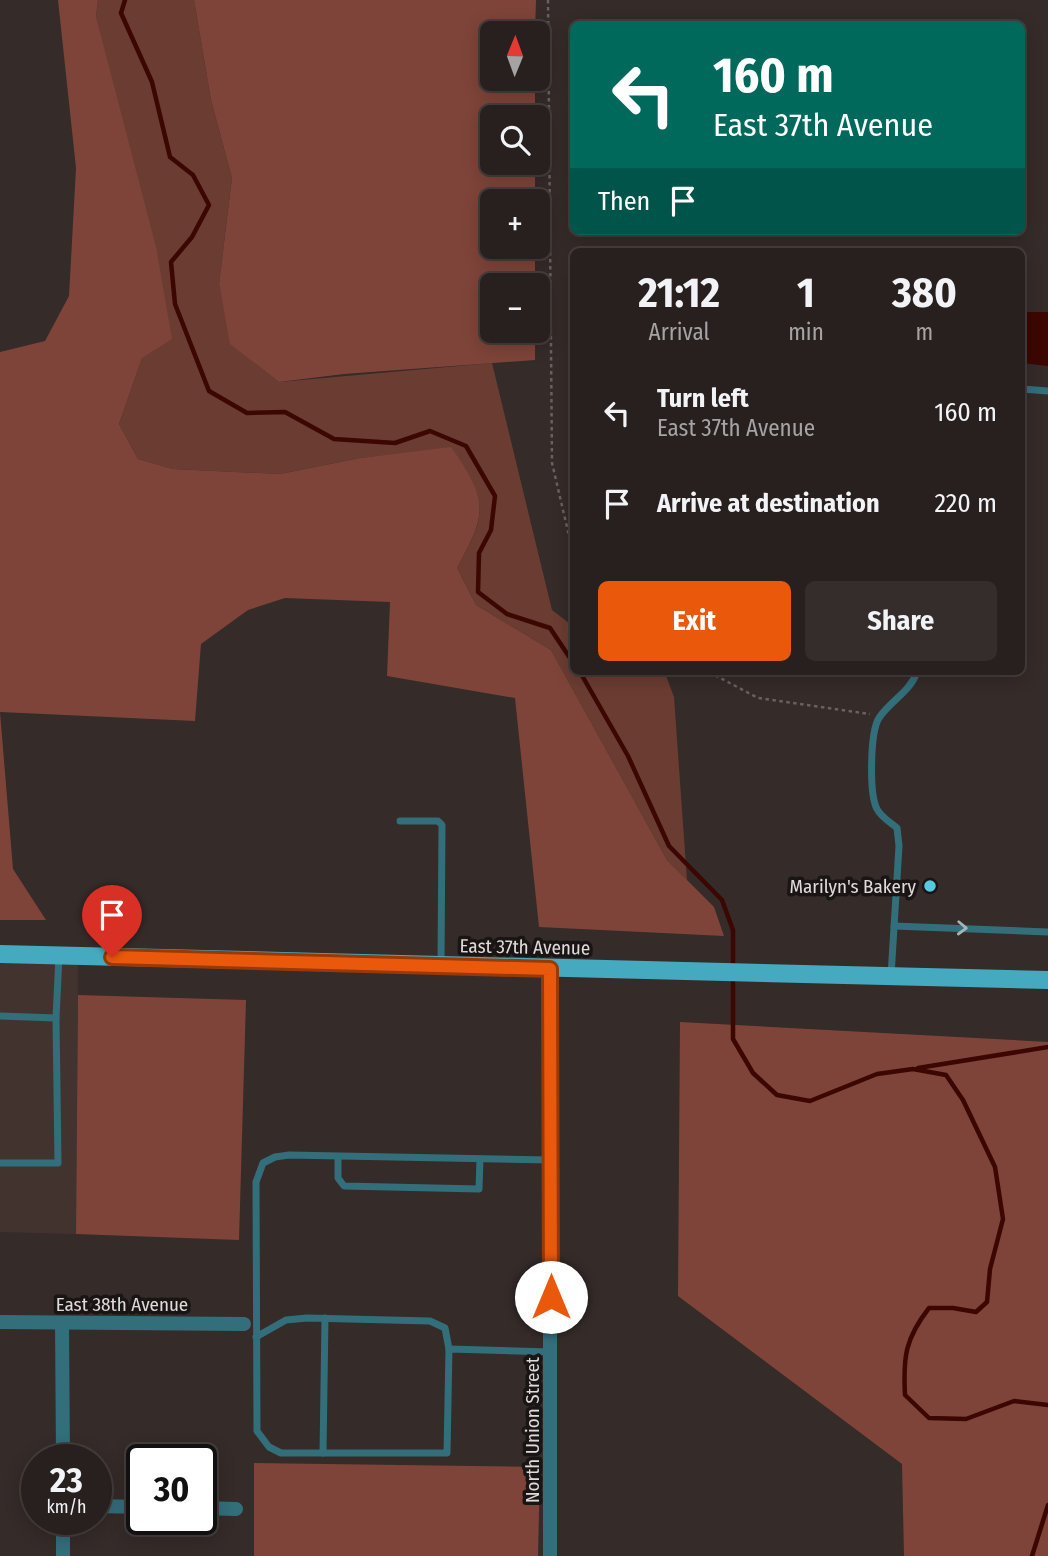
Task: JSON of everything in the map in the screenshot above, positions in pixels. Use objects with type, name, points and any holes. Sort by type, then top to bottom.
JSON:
[{"type":"main road","name":"East 37th Avenue","points":[[0,954],[1048,980]]},
{"type":"street","name":"North Union Street","points":[[550,969],[550,1556]]},
{"type":"street","name":"East 38th Avenue","points":[[0,1322],[244,1324]]},
{"type":"street","points":[[62,1323],[62,1444]]},
{"type":"street","points":[[217,1508],[236,1509]]},
{"type":"street","points":[[63,1535],[63,1556]]},
{"type":"lane","points":[[1025,388],[1048,391]]},
{"type":"lane","points":[[891,976],[899,846],[897,828],[881,815],[873,797],[874,729],[880,716],[906,691],[915,675]]},
{"type":"lane","points":[[400,821],[438,821],[442,825],[441,966]]},
{"type":"lane","points":[[894,926],[1048,932]]},
{"type":"lane","points":[[0,1163],[58,1163],[56,1018],[59,955]]},
{"type":"lane","points":[[0,1016],[56,1018]]},
{"type":"lane","points":[[256,1337],[286,1320],[325,1318],[430,1321],[445,1328],[449,1349],[447,1453],[281,1453],[269,1447],[261,1437],[256,1424],[256,1337],[257,1172],[263,1163],[275,1157],[551,1160]]},
{"type":"lane","points":[[338,1157],[338,1178],[344,1185],[479,1189],[480,1159]]},
{"type":"lane","points":[[324,1453],[325,1318]]},
{"type":"lane","points":[[449,1349],[551,1352]]},
{"type":"path","points":[[548,0],[552,463],[570,540]]},
{"type":"path","points":[[715,675],[758,698],[880,716]]},
{"type":"shaded area","points":[[58,0],[98,0],[96,17],[156,247],[172,339],[142,358],[119,424],[138,459],[173,469],[280,474],[360,458],[451,447],[472,480],[480,506],[474,533],[457,568],[476,605],[551,650],[667,860],[714,907],[724,936],[539,927],[515,698],[387,676],[390,602],[285,598],[248,610],[201,644],[195,721],[0,712],[0,352],[45,341],[69,296],[76,168]]},
{"type":"shaded area","points":[[98,0],[194,0],[211,100],[232,178],[219,284],[231,344],[279,382],[492,363],[552,610],[570,624],[570,675],[666,675],[674,697],[687,880],[667,860],[551,650],[476,605],[457,568],[478,520],[477,494],[451,448],[360,458],[280,474],[173,469],[138,459],[119,424],[142,358],[96,17]]},
{"type":"shaded area","points":[[194,0],[536,0],[535,21],[480,21],[480,91],[535,91],[535,105],[480,105],[480,175],[535,175],[535,189],[480,189],[480,259],[535,259],[535,273],[480,273],[480,343],[535,343],[535,360],[344,374],[279,382],[230,344],[219,284],[232,178],[211,100]]},
{"type":"shaded area","points":[[1025,312],[1048,312],[1048,366],[1025,363]]},
{"type":"shaded area","points":[[0,712],[13,869],[46,920],[0,920]]},
{"type":"shaded area","points":[[0,960],[78,962],[76,1234],[0,1232]]},
{"type":"shaded area","points":[[78,995],[246,1000],[239,1240],[76,1234]]},
{"type":"shaded area","points":[[680,1022],[1048,1042],[1048,1556],[904,1556],[902,1464],[678,1296]]},
{"type":"shaded area","points":[[254,1463],[540,1467],[538,1556],[254,1556]]},
{"type":"waterway","points":[[125,0],[121,13],[152,82],[170,157],[193,175],[209,205],[192,237],[171,262],[175,304],[209,391],[247,413],[285,412],[334,439],[395,443],[430,431],[466,446],[495,496],[491,530],[479,553],[478,592],[507,614],[550,628],[570,658]]},
{"type":"waterway","points":[[582,675],[628,756],[669,846],[722,900],[733,930],[733,968]]},
{"type":"waterway","points":[[733,976],[733,1039],[753,1073],[777,1095],[810,1101],[877,1074],[913,1069],[946,1075],[963,1100],[995,1167],[1003,1219],[990,1269],[987,1302],[976,1312],[929,1308],[915,1329],[907,1349],[905,1395],[929,1418],[966,1419],[1014,1401],[1048,1405]]},
{"type":"waterway","points":[[918,1068],[1048,1047]]},
{"type":"waterway","points":[[1032,1556],[1048,1505]]},
{"type":"place","name":"Marilyn's Bakery","points":[[930,886]]},
{"type":"route","points":[[112,957],[550,969],[551,1297]]}]
